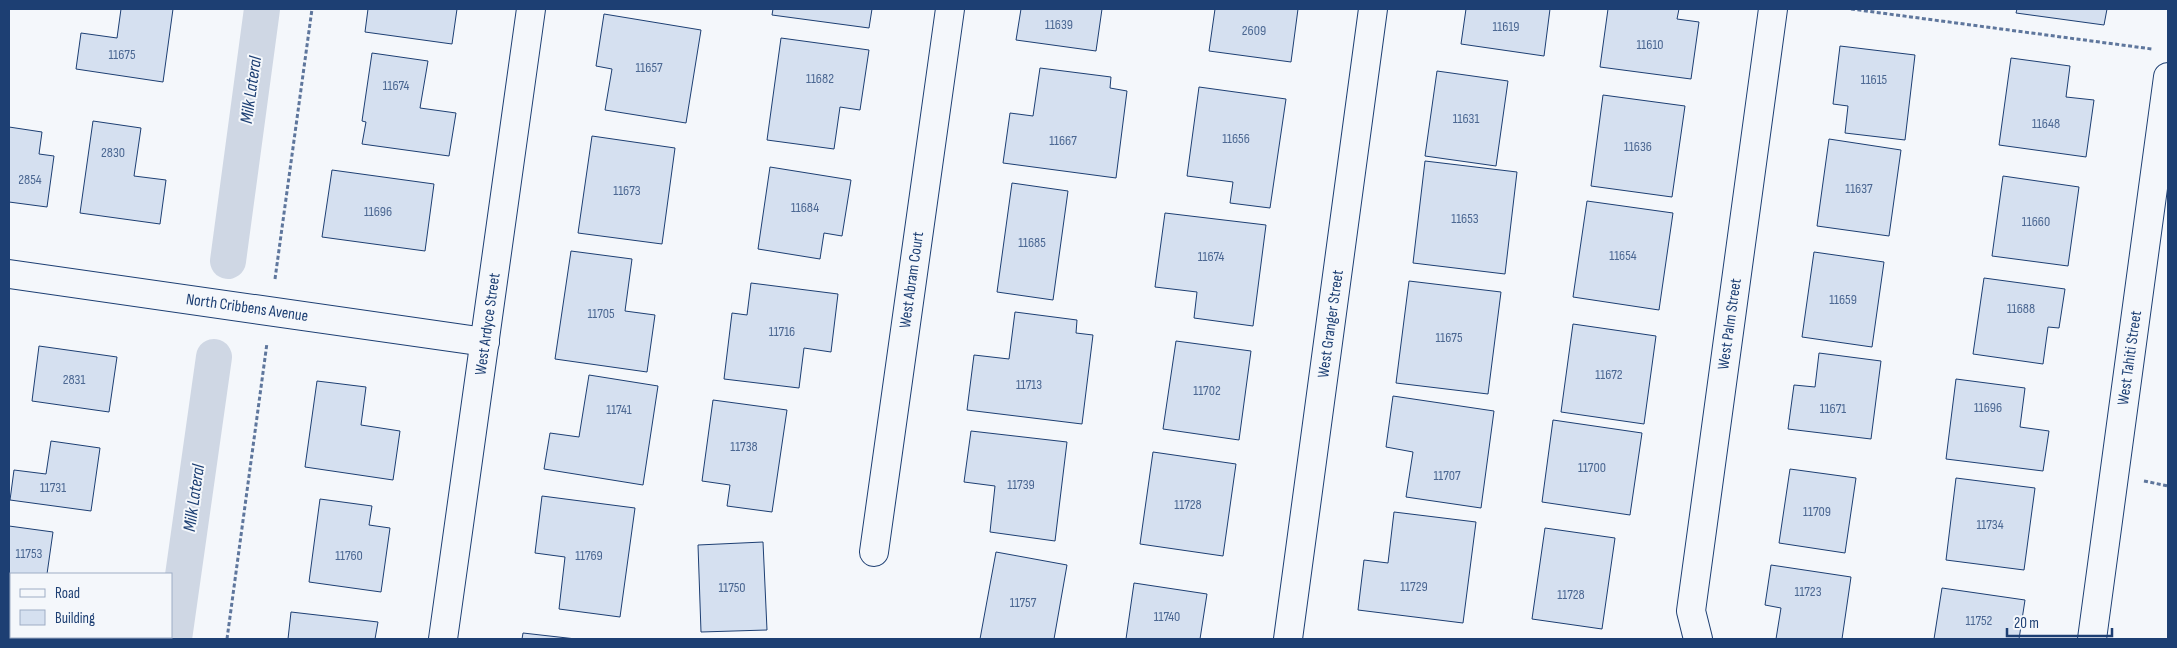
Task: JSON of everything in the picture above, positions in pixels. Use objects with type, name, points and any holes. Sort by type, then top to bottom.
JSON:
[{"type":"street","name":"West Ardyce Street","points":[[443,639],[531,9]]},
{"type":"street","name":"West Abram Court","points":[[874,552],[950,9]]},
{"type":"street","name":"West Granger Street","points":[[1288,639],[1374,9]]},
{"type":"street","name":"West Palm Street","points":[[1698,639],[1691,611],[1773,9]]},
{"type":"street","name":"West Tahiti Street","points":[[2092,639],[2168,77]]},
{"type":"street","name":"North Cribbens Avenue","points":[[9,274],[485,342]]},
{"type":"path","points":[[274,287],[312,9]]},
{"type":"path","points":[[1851,9],[2161,50]]},
{"type":"path","points":[[227,639],[268,338]]},
{"type":"building","points":[[121,9],[173,9],[163,82],[76,69],[81,33],[117,38]]},
{"type":"building","points":[[368,9],[457,9],[452,44],[365,32]]},
{"type":"building","points":[[773,9],[872,9],[869,28],[772,15]]},
{"type":"building","points":[[1021,9],[1102,9],[1096,51],[1016,40]]},
{"type":"building","points":[[1215,9],[1298,9],[1291,62],[1209,51]]},
{"type":"building","points":[[1466,9],[1550,9],[1544,56],[1461,44]]},
{"type":"building","points":[[1608,9],[1679,9],[1677,19],[1699,22],[1691,79],[1600,67]]},
{"type":"building","points":[[2017,9],[2107,9],[2104,25],[2016,13]]},
{"type":"building","points":[[604,14],[701,30],[686,123],[605,110],[612,69],[596,66]]},
{"type":"building","points":[[781,38],[869,50],[860,110],[840,107],[834,149],[767,140]]},
{"type":"building","points":[[1840,46],[1915,55],[1905,140],[1845,133],[1848,106],[1833,104]]},
{"type":"building","points":[[372,53],[428,61],[420,108],[456,113],[449,156],[362,144],[366,122],[362,121]]},
{"type":"building","points":[[2011,58],[2070,66],[2066,97],[2094,100],[2086,157],[1999,145]]},
{"type":"building","points":[[1040,68],[1111,77],[1110,88],[1127,91],[1116,178],[1003,163],[1010,113],[1033,116]]},
{"type":"building","points":[[1437,71],[1508,81],[1496,166],[1425,156]]},
{"type":"building","points":[[1199,87],[1286,99],[1270,208],[1230,203],[1233,182],[1187,176]]},
{"type":"building","points":[[1603,95],[1685,106],[1672,197],[1591,186]]},
{"type":"building","points":[[93,121],[141,128],[134,176],[166,180],[160,224],[80,213]]},
{"type":"building","points":[[9,127],[42,132],[39,154],[54,156],[47,207],[9,202]]},
{"type":"building","points":[[592,136],[675,148],[662,244],[578,233]]},
{"type":"building","points":[[1829,139],[1901,150],[1889,236],[1817,226]]},
{"type":"building","points":[[1425,161],[1517,172],[1505,274],[1413,263]]},
{"type":"building","points":[[770,167],[851,180],[842,236],[824,233],[820,259],[758,249]]},
{"type":"building","points":[[332,170],[434,184],[425,251],[322,237]]},
{"type":"building","points":[[2003,176],[2079,187],[2068,266],[1992,256]]},
{"type":"building","points":[[1012,183],[1068,191],[1053,300],[997,292]]},
{"type":"building","points":[[1587,201],[1673,213],[1659,310],[1573,297]]},
{"type":"building","points":[[1165,213],[1266,225],[1253,326],[1194,318],[1197,292],[1155,287]]},
{"type":"building","points":[[571,251],[632,259],[625,311],[655,315],[647,372],[555,359]]},
{"type":"building","points":[[1814,252],[1884,262],[1872,347],[1802,337]]},
{"type":"building","points":[[1984,278],[2065,289],[2059,328],[2048,327],[2043,364],[1973,354]]},
{"type":"building","points":[[1409,281],[1501,292],[1488,394],[1396,383]]},
{"type":"building","points":[[751,283],[838,294],[831,352],[804,348],[799,388],[724,379],[732,313],[747,315]]},
{"type":"building","points":[[1015,312],[1077,320],[1076,333],[1093,335],[1082,424],[967,410],[974,355],[1009,359]]},
{"type":"building","points":[[1573,324],[1656,336],[1644,424],[1561,412]]},
{"type":"building","points":[[1176,341],[1251,351],[1239,440],[1163,429]]},
{"type":"building","points":[[39,346],[117,357],[109,412],[32,401]]},
{"type":"building","points":[[1819,353],[1881,361],[1871,439],[1788,429],[1794,385],[1815,387]]},
{"type":"building","points":[[589,375],[658,386],[643,485],[544,469],[550,433],[579,437]]},
{"type":"building","points":[[1956,379],[2025,388],[2020,427],[2049,431],[2043,471],[1946,459]]},
{"type":"building","points":[[317,381],[366,387],[361,425],[400,431],[393,480],[305,467]]},
{"type":"building","points":[[1393,396],[1494,411],[1481,508],[1406,497],[1413,452],[1386,447]]},
{"type":"building","points":[[713,400],[787,410],[772,512],[727,506],[730,485],[702,481]]},
{"type":"building","points":[[1553,420],[1642,433],[1630,515],[1542,502]]},
{"type":"building","points":[[971,431],[1067,442],[1055,541],[990,532],[995,486],[964,482]]},
{"type":"building","points":[[51,441],[100,448],[91,511],[10,500],[14,470],[46,474]]},
{"type":"building","points":[[1153,452],[1236,464],[1223,556],[1140,544]]},
{"type":"building","points":[[1790,469],[1856,478],[1845,553],[1779,543]]},
{"type":"building","points":[[1956,478],[2035,488],[2024,570],[1946,560]]},
{"type":"building","points":[[542,496],[635,508],[620,617],[559,609],[565,557],[535,553]]},
{"type":"building","points":[[320,499],[372,506],[369,525],[390,528],[381,592],[309,582]]},
{"type":"building","points":[[1394,512],[1476,522],[1463,623],[1358,610],[1364,560],[1388,563]]},
{"type":"building","points":[[9,526],[53,532],[47,573],[10,573],[9,604]]},
{"type":"building","points":[[1545,528],[1615,538],[1602,629],[1532,619]]},
{"type":"building","points":[[763,542],[767,630],[701,632],[698,545]]},
{"type":"building","points":[[996,552],[1067,565],[1054,639],[980,639]]},
{"type":"building","points":[[1771,565],[1851,577],[1842,639],[1776,639],[1781,608],[1765,605]]},
{"type":"building","points":[[1134,583],[1207,594],[1200,639],[1126,639]]},
{"type":"building","points":[[1942,588],[2025,600],[2019,639],[1934,639]]},
{"type":"building","points":[[291,612],[378,622],[375,639],[288,639]]},
{"type":"building","points":[[523,633],[576,639],[522,639]]},
{"type":"building","points":[[21,638],[79,638],[79,639]]},
{"type":"waterway","name":"Milk Lateral","points":[[228,261],[262,9]]},
{"type":"waterway","name":"Milk Lateral","points":[[174,639],[214,357]]}]
